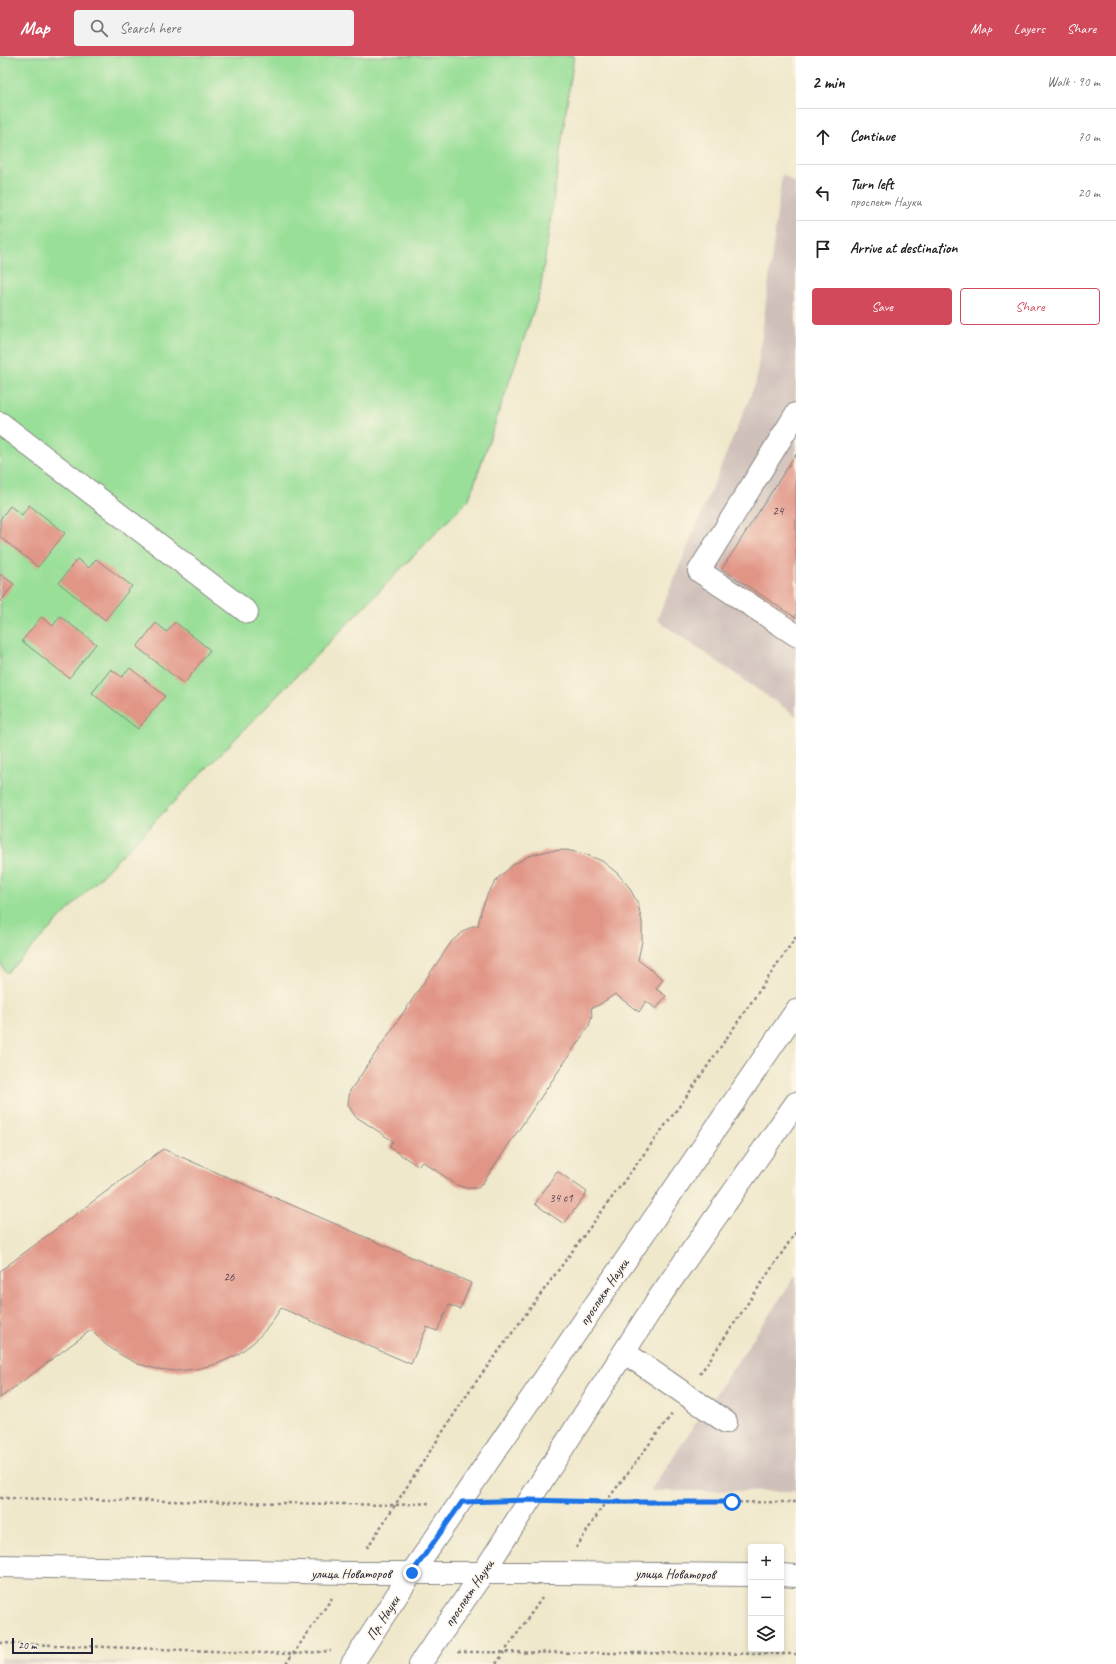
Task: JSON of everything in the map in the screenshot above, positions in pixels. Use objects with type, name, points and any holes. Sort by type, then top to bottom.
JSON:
[{"type":"street","points":[[796,414],[699,571],[796,635]]},
{"type":"street","points":[[0,423],[247,612]]},
{"type":"street","name":"проспект Науки","points":[[412,1573],[462,1502],[664,1202],[796,1011]]},
{"type":"street","name":"проспект Науки","points":[[420,1664],[483,1573],[656,1302],[796,1103]]},
{"type":"street","points":[[624,1352],[726,1422]]},
{"type":"street","name":"улица Новаторов","points":[[0,1566],[349,1573],[748,1575]]},
{"type":"street","name":"Пр. Науки","points":[[352,1664],[412,1573]]},
{"type":"street","points":[[784,1575],[796,1576]]},
{"type":"path","points":[[286,1664],[396,1504],[470,1390],[689,1093],[796,937]]},
{"type":"path","points":[[496,1664],[560,1573],[605,1502],[686,1395],[796,1232]]},
{"type":"path","points":[[0,1498],[396,1504],[462,1502]]},
{"type":"path","points":[[529,1500],[605,1502],[796,1502]]},
{"type":"shaded area","points":[[782,174],[796,184],[796,716],[657,620],[756,382]]},
{"type":"shaded area","points":[[796,1275],[796,1491],[650,1491]]},
{"type":"shaded area","points":[[0,1658],[143,1664],[0,1664]]},
{"type":"green space","points":[[0,56],[574,56],[540,292],[469,499],[7,973],[0,963]]},
{"type":"building","points":[[796,454],[796,618],[722,569]]},
{"type":"building","points":[[29,505],[65,533],[38,567],[0,537],[0,519],[10,506],[22,515]]},
{"type":"building","points":[[77,559],[89,568],[96,559],[132,586],[105,620],[59,583]]},
{"type":"building","points":[[0,574],[14,584],[0,602]]},
{"type":"building","points":[[60,616],[96,644],[69,678],[22,641],[41,617],[53,626]]},
{"type":"building","points":[[175,622],[210,650],[184,684],[137,647],[156,623],[167,632]]},
{"type":"building","points":[[130,668],[165,696],[138,729],[92,693],[111,669],[122,677]]},
{"type":"building","points":[[566,850],[585,854],[602,861],[617,873],[629,887],[638,904],[642,922],[642,941],[638,960],[663,979],[656,989],[666,996],[656,1009],[646,1001],[639,1012],[615,994],[599,1005],[591,1008],[592,1016],[589,1026],[482,1184],[478,1188],[465,1188],[457,1185],[422,1161],[418,1166],[389,1147],[393,1141],[355,1116],[348,1104],[350,1091],[452,941],[464,931],[473,926],[478,926],[481,911],[488,893],[498,878],[513,865],[529,856],[547,851]]},
{"type":"building","points":[[163,1149],[471,1283],[460,1309],[449,1305],[437,1331],[427,1327],[411,1364],[281,1308],[269,1326],[254,1342],[237,1355],[217,1364],[196,1369],[176,1371],[157,1369],[138,1364],[105,1344],[91,1330],[0,1398],[0,1271]]},
{"type":"building","points":[[557,1171],[587,1192],[564,1224],[535,1204]]},
{"type":"route","points":[[412,1573],[462,1502],[529,1500],[605,1502],[732,1502]]}]
